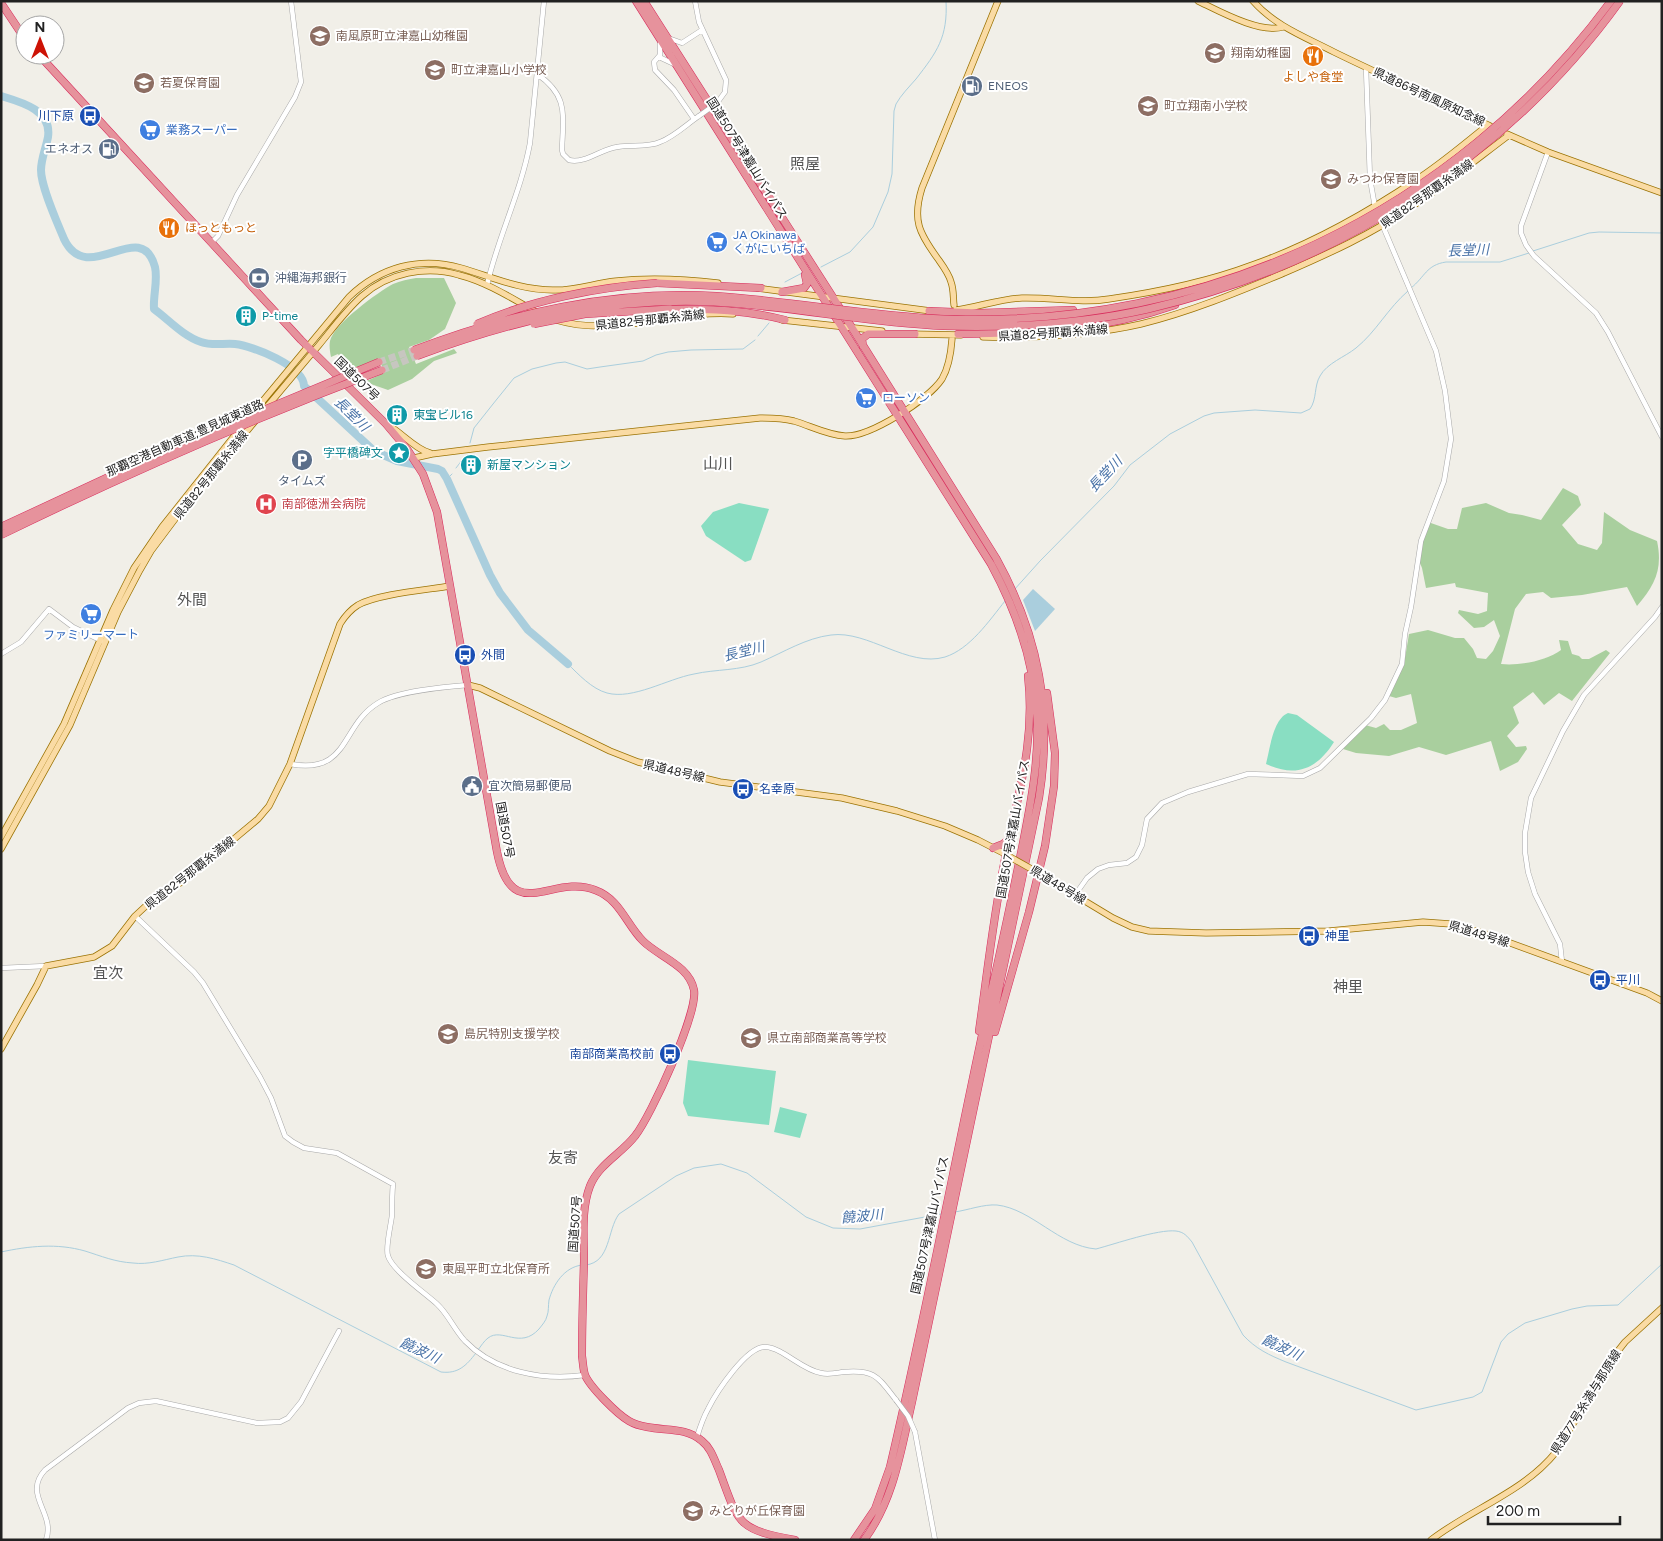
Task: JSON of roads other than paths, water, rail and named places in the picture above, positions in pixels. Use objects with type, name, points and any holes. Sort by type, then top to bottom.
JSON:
[{"type":"highway","name":"国道507号津嘉山バイパス","points":[[636,1],[663,38],[834,299],[900,413]]},
{"type":"highway","name":"国道507号津嘉山バイパス","points":[[644,1],[663,38]]},
{"type":"highway","points":[[955,337],[1103,325],[1153,312],[1321,242],[1356,224],[1427,180],[1467,151],[1526,99],[1579,43],[1611,1]]},
{"type":"highway","points":[[415,353],[519,316],[560,306],[638,296],[715,296],[838,313],[991,320],[1089,313],[1191,295],[1260,276],[1360,230],[1430,186],[1472,156],[1532,104],[1585,46],[1620,1]]},
{"type":"highway","points":[[1,3],[15,24]]},
{"type":"highway","name":"国道507号津嘉山バイパス","points":[[679,63],[801,264],[900,413],[1014,594],[1032,642],[1043,699],[1045,736],[1043,772],[1009,946],[973,1094]]},
{"type":"highway","name":"国道507号","points":[[48,65],[311,350],[386,424],[424,474],[437,512],[496,852],[505,879],[516,890],[527,893],[538,894],[575,886],[588,887],[605,895],[617,905],[644,942],[680,968],[694,988],[694,1001],[688,1023],[644,1125],[631,1142],[595,1176],[586,1200],[584,1213],[582,1356],[585,1374]]},
{"type":"highway","points":[[782,292],[800,290],[806,286],[807,280],[801,264]]},
{"type":"highway","points":[[444,342],[494,317],[539,304],[622,286],[657,283],[761,288]]},
{"type":"highway","points":[[929,311],[992,313],[1077,310],[1191,295]]},
{"type":"highway","points":[[444,342],[572,316],[622,311],[712,309],[760,314],[785,320]]},
{"type":"highway","points":[[864,348],[862,339],[868,334],[915,334]]},
{"type":"highway","name":"那覇空港自動車道;豊見城東道路","points":[[1,527],[188,440],[379,362]]},
{"type":"highway","name":"那覇空港自動車道;豊見城東道路","points":[[1,535],[107,484],[194,446],[279,410],[382,370]]},
{"type":"highway","name":"国道507号津嘉山バイパス","points":[[854,1540],[882,1493],[890,1467],[973,1094],[1035,776],[1038,739],[1036,700],[1023,638],[1007,595],[983,544]]},
{"type":"highway","points":[[973,1094],[990,949],[1008,856],[1009,839],[1024,778],[1028,743],[1030,693],[1024,647]]},
{"type":"highway","points":[[973,1094],[1009,985],[1045,846],[1054,786],[1055,752],[1046,686],[1041,666],[1037,661]]},
{"type":"highway","points":[[993,848],[1009,839]]},
{"type":"highway","name":"国道507号津嘉山バイパス","points":[[864,1540],[882,1510],[897,1469],[946,1221]]},
{"type":"highway","points":[[585,1374],[594,1387],[630,1422],[648,1427],[676,1430],[697,1437],[709,1448],[734,1510],[744,1524],[756,1532],[795,1540]]},
{"type":"main road","points":[[954,306],[953,291],[948,276],[918,227],[918,203],[998,1]]},
{"type":"main road","name":"県道86号南風原知念線","points":[[1198,1],[1253,24],[1271,28],[1283,26],[1366,68],[1451,106],[1508,135],[1548,152],[1662,193]]},
{"type":"main road","points":[[1253,1],[1262,12],[1283,26]]},
{"type":"main road","name":"県道82号那覇糸満線","points":[[311,350],[340,306],[355,291],[392,269],[416,264],[440,263],[459,267],[516,286],[545,290],[577,288],[614,281],[661,278],[688,279],[929,311],[966,309],[1013,299],[1107,300],[1158,291],[1252,266],[1316,238],[1375,206],[1429,171],[1488,125]]},
{"type":"main road","name":"県道82号那覇糸満線","points":[[1,849],[70,725],[118,600],[150,542],[285,375],[299,364],[354,303],[373,287],[387,280],[418,271],[432,270],[457,274],[487,285],[539,313],[562,322],[582,326],[609,327],[695,314],[728,314],[851,328],[955,337],[1015,337],[1089,332],[1142,324],[1185,311],[1310,262],[1383,225],[1440,187],[1508,135]]},
{"type":"main road","points":[[414,459],[432,454],[626,431],[760,418],[793,421],[828,433],[848,436],[868,432],[900,413],[927,394],[941,381],[948,367],[955,337]]},
{"type":"main road","name":"県道82号那覇糸満線","points":[[1,837],[64,724],[103,642],[151,551],[208,478],[291,379],[299,364]]},
{"type":"main road","points":[[386,424],[399,431],[422,451],[432,454]]},
{"type":"main road","name":"県道82号那覇糸満線","points":[[46,966],[94,957],[112,946],[148,904],[193,872],[258,819],[269,806],[290,764],[340,624],[345,616],[357,605],[372,599],[450,586]]},
{"type":"main road","name":"県道48号線","points":[[468,685],[482,689],[610,751],[638,762],[727,783],[842,798],[933,822],[993,848],[1119,921],[1149,931],[1215,933],[1329,931],[1406,922],[1434,922],[1470,929],[1646,993],[1662,1001]]},
{"type":"main road","points":[[1,1049],[46,966]]},
{"type":"main road","name":"県道77号糸満与那原線","points":[[1431,1540],[1504,1494],[1547,1463],[1556,1452],[1614,1356],[1625,1342],[1662,1308]]},
{"type":"street","points":[[212,242],[218,236],[237,195],[296,97],[301,82],[291,1]]},
{"type":"street","points":[[487,285],[526,166],[544,1]]},
{"type":"street","points":[[537,74],[549,83],[559,96],[562,108],[563,154],[568,160],[583,160],[597,153],[617,147],[650,145],[661,142],[717,103],[725,92],[726,80],[702,30],[697,16],[695,1]]},
{"type":"street","points":[[694,119],[674,90],[655,70],[654,62],[659,57],[663,38],[682,42],[702,30]]},
{"type":"street","points":[[659,57],[679,63],[682,42]]},
{"type":"street","points":[[1075,895],[1087,878],[1098,870],[1109,865],[1127,863],[1136,857],[1142,845],[1147,820],[1162,803],[1188,792],[1248,774],[1293,777],[1303,776],[1320,768],[1365,724],[1386,700],[1402,664],[1405,634],[1421,542],[1444,481],[1451,439],[1445,391],[1436,351],[1375,206],[1370,180],[1366,68]]},
{"type":"street","points":[[1548,152],[1521,226],[1521,233],[1526,245],[1534,256],[1596,313],[1608,332],[1662,437]]},
{"type":"street","points":[[1562,962],[1560,944],[1535,894],[1528,872],[1525,833],[1531,798],[1563,731],[1584,695],[1662,607]]},
{"type":"street","points":[[1,654],[21,642],[49,609],[73,627],[103,642]]},
{"type":"street","points":[[290,764],[302,766],[318,765],[335,756],[366,712],[386,698],[468,685]]},
{"type":"street","points":[[136,916],[203,983],[260,1077],[271,1098],[285,1136],[304,1148],[337,1153],[392,1184],[392,1214],[387,1255],[405,1276],[439,1305],[456,1330],[473,1348],[482,1356],[504,1368],[562,1377],[585,1374]]},
{"type":"street","points":[[1,968],[46,966]]},
{"type":"street","points":[[46,1540],[49,1527],[37,1494],[38,1479],[45,1470],[128,1408],[139,1403],[156,1401],[257,1423],[280,1422],[288,1418],[301,1402],[339,1331]]},
{"type":"street","points":[[697,1437],[707,1410],[715,1396],[750,1352],[759,1348],[774,1349],[808,1369],[819,1373],[864,1371],[872,1374],[879,1379],[908,1416],[915,1432],[935,1540]]},
{"type":"water","points":[[1033,589],[1055,609],[1035,631],[1023,600]]},
{"type":"waterway","points":[[821,267],[850,252],[873,227],[888,192],[892,174],[894,111],[896,104],[930,60],[940,43],[945,25],[946,1]]},
{"type":"waterway","name":"長堂川","points":[[1,96],[26,104],[45,120],[48,128],[48,137],[42,162],[42,177],[64,239],[74,252],[86,257],[100,256],[126,248],[138,248],[148,253],[156,272],[154,309],[182,332],[205,343],[235,344],[276,358],[296,371],[302,379],[304,386],[374,451],[397,461],[442,471],[500,593],[528,630],[568,664]]},
{"type":"waterway","name":"長堂川","points":[[1533,251],[1589,233],[1662,233]]},
{"type":"waterway","name":"長堂川","points":[[1411,288],[1430,269],[1439,264],[1446,262],[1500,262],[1529,253]]},
{"type":"waterway","points":[[785,282],[802,273]]},
{"type":"waterway","name":"長堂川","points":[[1014,590],[1114,486],[1130,465],[1170,434],[1204,416],[1214,413],[1255,410],[1301,413],[1310,409],[1314,401],[1318,380],[1323,371],[1363,342],[1408,291]]},
{"type":"waterway","points":[[758,336],[769,323]]},
{"type":"waterway","points":[[470,443],[474,428],[514,378],[532,369],[565,362],[587,369],[643,361],[668,352],[743,349],[755,340]]},
{"type":"waterway","points":[[456,468],[466,455]]},
{"type":"waterway","name":"長堂川","points":[[447,479],[452,474]]},
{"type":"waterway","name":"長堂川","points":[[568,664],[586,681],[601,691],[628,694],[694,674],[753,665],[804,642],[831,635],[859,638],[917,658],[945,657],[963,648],[971,641],[1005,601]]},
{"type":"waterway","name":"饒波川","points":[[586,1265],[594,1263],[604,1252],[619,1214],[676,1176],[694,1168],[721,1164],[747,1173],[806,1217],[833,1228],[860,1229],[941,1214]]},
{"type":"waterway","name":"饒波川","points":[[955,1212],[992,1205],[1010,1208],[1070,1241],[1096,1249],[1159,1232],[1181,1232],[1192,1242],[1243,1335],[1258,1348],[1286,1362],[1416,1410],[1473,1397],[1482,1392],[1501,1342],[1508,1334],[1525,1323],[1587,1306],[1618,1305],[1662,1264]]},
{"type":"waterway","name":"饒波川","points":[[1,1252],[22,1248],[54,1246],[74,1248],[114,1260],[139,1263],[156,1262],[185,1256],[207,1257],[234,1265],[441,1372],[452,1372],[461,1368],[476,1353]]},
{"type":"waterway","name":"饒波川","points":[[478,1350],[493,1335],[518,1338],[532,1335],[546,1320],[549,1300],[556,1283],[570,1269],[582,1265]]},
{"type":"tunnel","points":[[379,362],[414,350]]},
{"type":"tunnel","points":[[382,370],[417,356]]},
{"type":"place","name":"南風原町立津嘉山幼稚園","points":[[320,36]]},
{"type":"place","name":"翔南幼稚園","points":[[1215,53]]},
{"type":"place","name":"よしや食堂","points":[[1313,56]]},
{"type":"place","name":"町立津嘉山小学校","points":[[435,70]]},
{"type":"place","name":"若夏保育園","points":[[144,83]]},
{"type":"place","name":"ENEOS","points":[[972,86]]},
{"type":"place","name":"町立翔南小学校","points":[[1148,106]]},
{"type":"place","name":"川下原","points":[[90,116]]},
{"type":"place","name":"業務スーパー","points":[[150,130]]},
{"type":"place","name":"エネオス","points":[[109,149]]},
{"type":"place","name":"みつわ保育園","points":[[1331,179]]},
{"type":"place","name":"ほっともっと","points":[[169,228]]},
{"type":"place","name":"JA Okinawa くがにいちば","points":[[717,242]]},
{"type":"place","name":"沖縄海邦銀行","points":[[259,278]]},
{"type":"place","name":"P-time","points":[[246,316]]},
{"type":"place","name":"ローソン","points":[[866,398]]},
{"type":"place","name":"東宝ビル16","points":[[397,415]]},
{"type":"place","name":"字平橋碑文","points":[[399,453]]},
{"type":"place","name":"タイムズ","points":[[302,460]]},
{"type":"place","name":"新屋マンション","points":[[471,465]]},
{"type":"place","name":"南部徳洲会病院","points":[[266,504]]},
{"type":"place","name":"ファミリーマート","points":[[91,614]]},
{"type":"place","name":"外間","points":[[465,655]]},
{"type":"place","name":"宜次簡易郵便局","points":[[472,786]]},
{"type":"place","name":"名幸原","points":[[743,789]]},
{"type":"place","name":"神里","points":[[1309,936]]},
{"type":"place","name":"平川","points":[[1600,980]]},
{"type":"place","name":"島尻特別支援学校","points":[[448,1034]]},
{"type":"place","name":"県立南部商業高等学校","points":[[751,1038]]},
{"type":"place","name":"南部商業高校前","points":[[670,1054]]},
{"type":"place","name":"東風平町立北保育所","points":[[426,1269]]},
{"type":"place","name":"みどりが丘保育園","points":[[693,1511]]},
{"type":"district","name":"照屋","points":[[805,164]]},
{"type":"district","name":"山川","points":[[718,464]]},
{"type":"district","name":"外間","points":[[192,600]]},
{"type":"district","name":"宜次","points":[[108,973]]},
{"type":"district","name":"神里","points":[[1348,987]]},
{"type":"district","name":"友寄","points":[[563,1158]]}]
